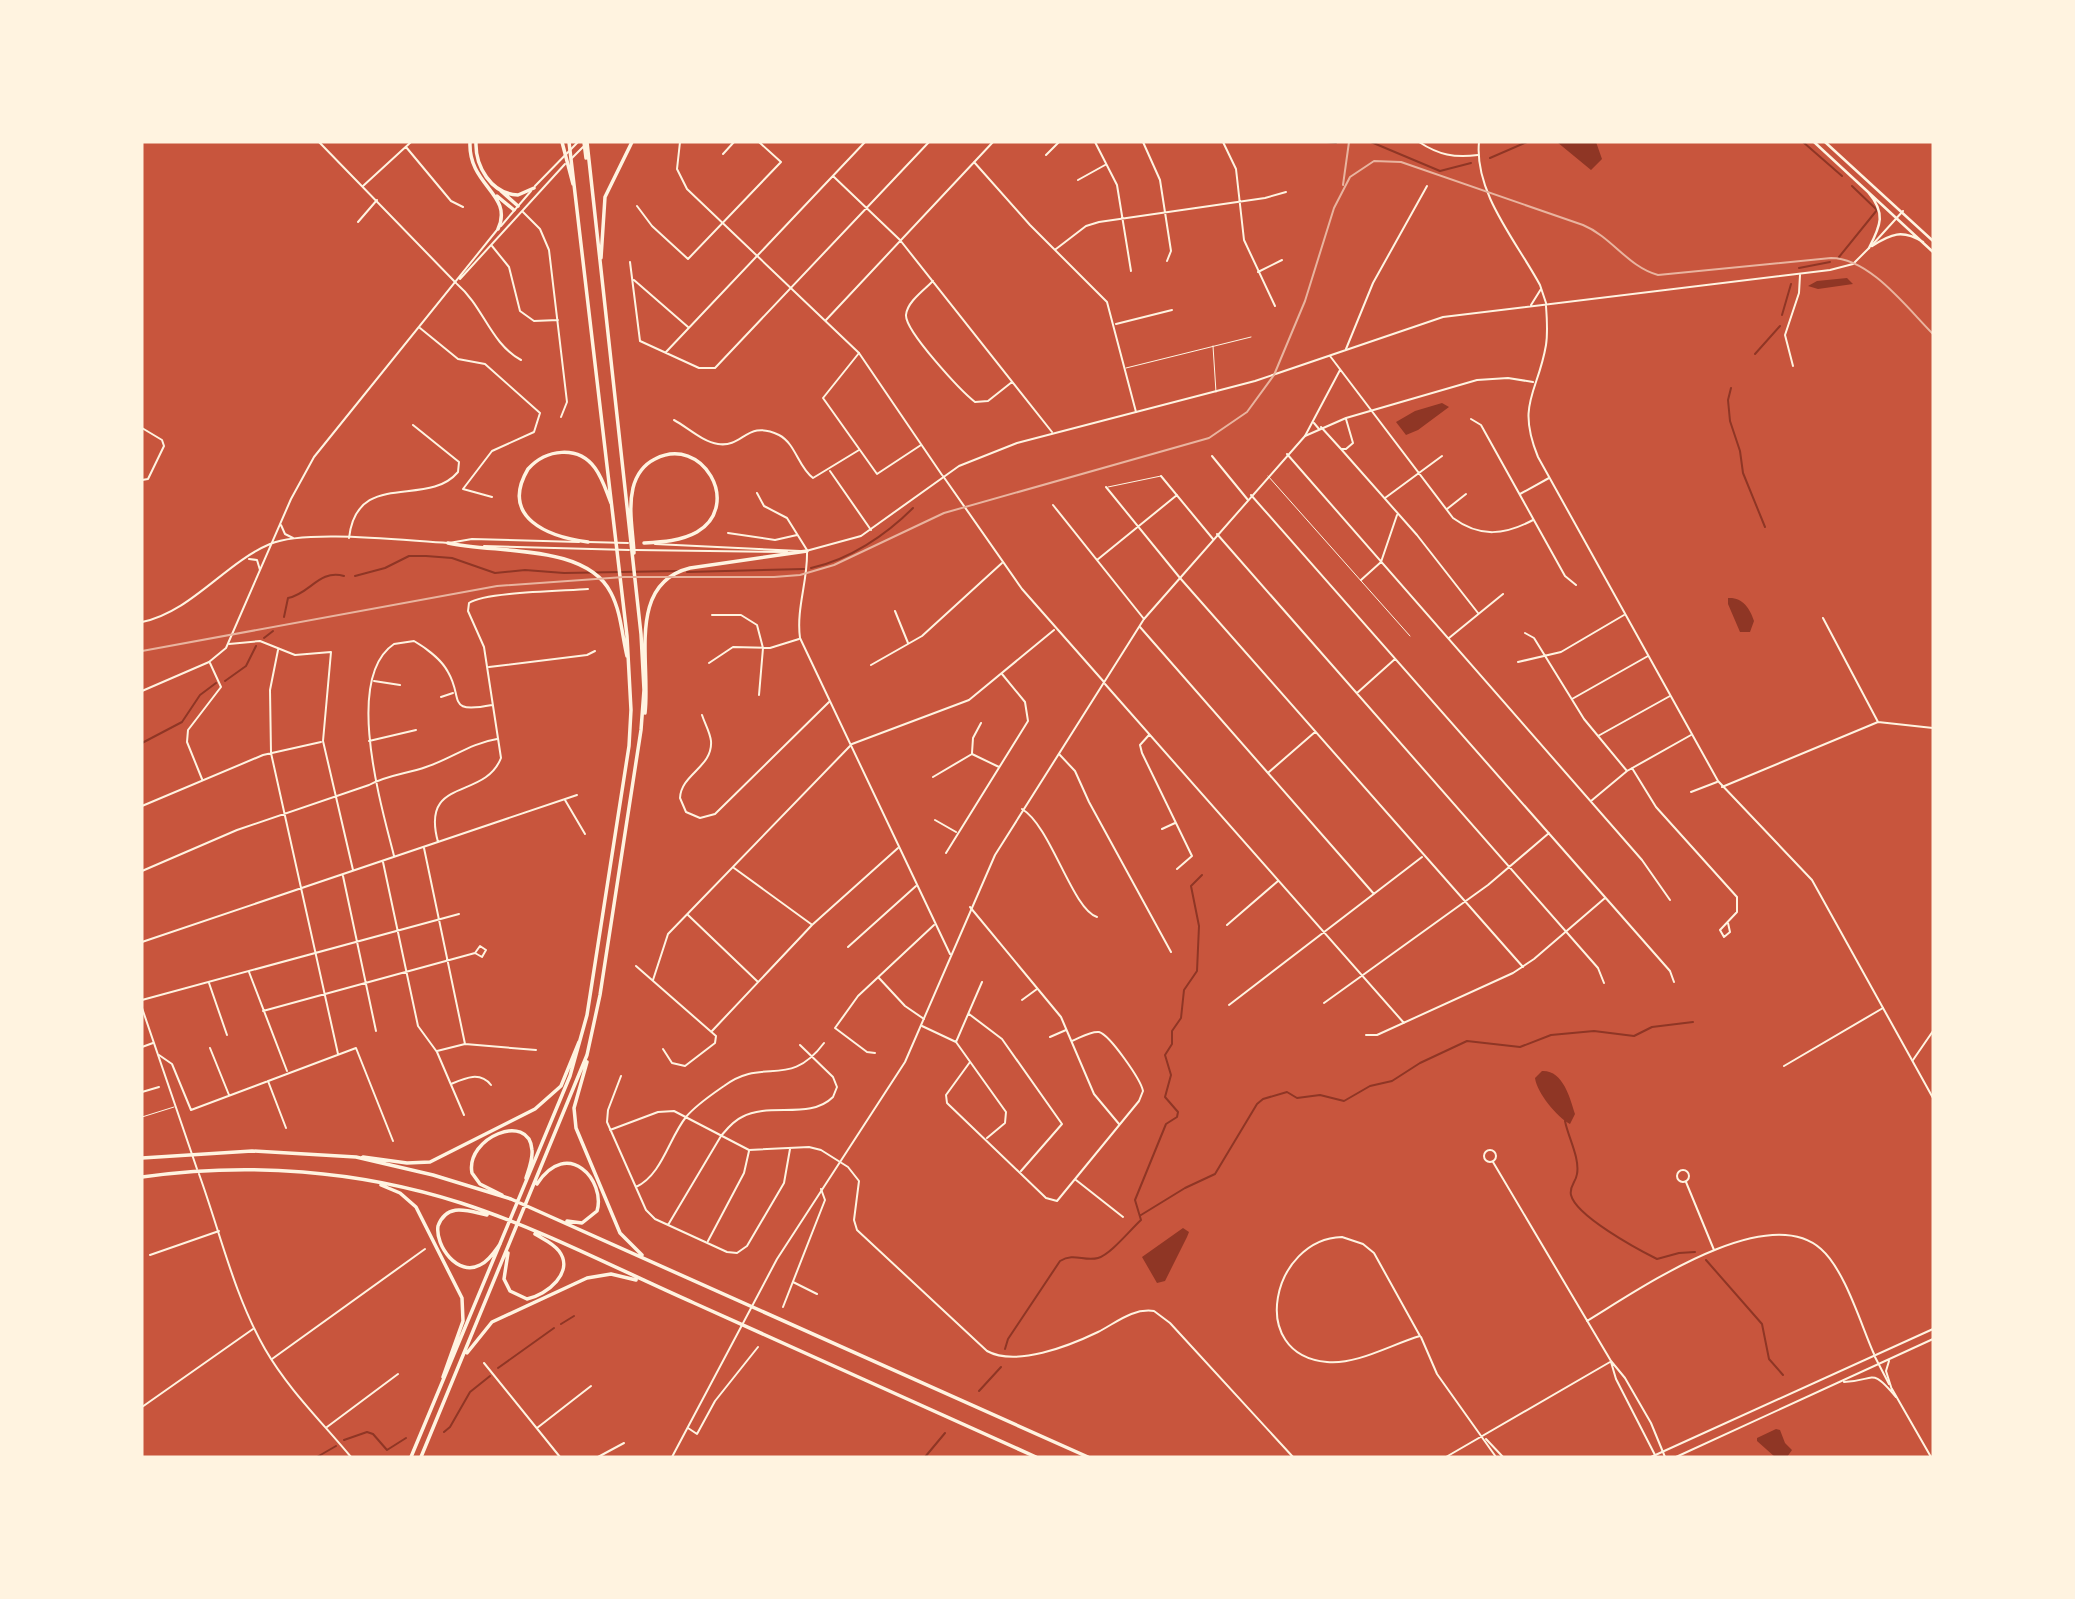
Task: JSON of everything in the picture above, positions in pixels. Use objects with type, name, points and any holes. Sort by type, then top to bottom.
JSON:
[{"type":"highway","points":[[470,142],[473,166],[502,206],[502,221],[498,229]]},
{"type":"highway","points":[[476,142],[480,166],[516,208]]},
{"type":"highway","points":[[562,142],[575,188]]},
{"type":"highway","points":[[411,1457],[570,1076],[591,993],[629,746],[630,668],[569,142]]},
{"type":"highway","points":[[587,142],[636,590],[644,690],[639,750]]},
{"type":"highway","points":[[601,278],[603,209],[609,186],[632,142]]},
{"type":"highway","points":[[498,188],[518,195],[534,188]]},
{"type":"highway","points":[[490,190],[516,208]]},
{"type":"highway","points":[[588,542],[551,535],[530,521],[521,496],[528,469],[552,453],[580,456],[597,470],[613,508]]},
{"type":"highway","points":[[631,533],[633,487],[647,464],[674,454],[691,457],[706,467],[715,482],[718,495],[714,514],[707,524],[684,538],[644,543]]},
{"type":"highway","points":[[448,543],[567,560],[590,569],[610,590],[630,668]]},
{"type":"highway","points":[[662,1266],[642,1255],[623,1237],[576,1128],[574,1108],[592,1032],[648,690],[647,613],[654,590],[667,577],[681,570],[722,561],[807,551]]},
{"type":"highway","points":[[421,1457],[578,1080],[592,1032]]},
{"type":"highway","points":[[142,1158],[252,1150],[407,1163],[430,1162],[536,1109],[561,1086],[580,1040]]},
{"type":"highway","points":[[523,1192],[532,1146],[522,1133],[506,1131],[481,1146],[473,1156],[471,1169],[480,1184],[1088,1457]]},
{"type":"highway","points":[[356,1157],[433,1175],[511,1199]]},
{"type":"highway","points":[[532,1192],[545,1172],[558,1163],[572,1163],[585,1173],[599,1198],[597,1211],[582,1223],[558,1219]]},
{"type":"highway","points":[[142,1177],[254,1170],[301,1171],[373,1181],[426,1193],[522,1226],[1036,1457]]},
{"type":"highway","points":[[373,1181],[400,1193],[416,1207],[462,1298],[460,1330],[435,1402]]},
{"type":"highway","points":[[500,1217],[453,1210],[439,1222],[438,1239],[451,1259],[471,1268],[487,1260],[505,1236]]},
{"type":"highway","points":[[510,1244],[504,1279],[513,1295],[532,1298],[558,1280],[563,1266],[559,1251],[522,1226]]},
{"type":"highway","points":[[460,1363],[478,1335],[492,1322],[587,1278],[611,1274],[648,1282]]},
{"type":"main road","points":[[1814,142],[1898,216],[1933,252]]},
{"type":"main road","points":[[1825,142],[1933,241]]},
{"type":"main road","points":[[1859,181],[1882,214],[1881,225],[1869,248]]},
{"type":"main road","points":[[1869,248],[1898,233],[1911,235],[1928,246]]},
{"type":"street","points":[[319,142],[479,307],[499,344],[521,360]]},
{"type":"street","points":[[363,186],[411,142]]},
{"type":"street","points":[[142,691],[222,654],[229,644],[281,522],[314,457],[498,229],[578,142]]},
{"type":"street","points":[[456,283],[587,142]]},
{"type":"street","points":[[680,142],[676,161],[682,183],[859,353],[1002,564],[1056,629],[1404,1023]]},
{"type":"street","points":[[723,153],[734,142]]},
{"type":"street","points":[[637,206],[652,226],[688,259],[781,162],[758,142]]},
{"type":"street","points":[[666,353],[865,142]]},
{"type":"street","points":[[640,341],[699,368],[711,370],[718,366],[929,142]]},
{"type":"street","points":[[826,320],[993,142]]},
{"type":"street","points":[[1046,155],[1059,142]]},
{"type":"street","points":[[1094,142],[1117,186],[1130,271]]},
{"type":"street","points":[[1143,142],[1160,180],[1171,251],[1167,261]]},
{"type":"street","points":[[1223,142],[1236,169],[1244,240],[1275,306]]},
{"type":"street","points":[[1419,142],[1449,156],[1478,155]]},
{"type":"street","points":[[1479,142],[1478,155],[1485,184],[1541,288],[1546,303],[1546,347],[1528,404],[1529,429],[1534,448],[1718,781],[1812,880],[1933,1098]]},
{"type":"street","points":[[406,147],[451,201],[463,207]]},
{"type":"street","points":[[974,162],[1107,302],[1115,324],[1136,412]]},
{"type":"street","points":[[1078,180],[1107,164]]},
{"type":"street","points":[[833,176],[900,240],[1052,432]]},
{"type":"street","points":[[1346,350],[1373,283],[1427,186]]},
{"type":"street","points":[[1055,250],[1086,226],[1286,192]]},
{"type":"street","points":[[358,222],[377,200]]},
{"type":"street","points":[[516,208],[523,212]]},
{"type":"street","points":[[516,208],[523,212],[547,243],[567,402],[561,417]]},
{"type":"street","points":[[142,622],[168,613],[272,543],[294,539],[349,538],[744,552],[807,551],[832,547],[871,530],[943,476],[967,462],[1052,432],[1216,392],[1443,317],[1848,266],[1869,248],[1903,211]]},
{"type":"street","points":[[492,246],[509,267],[520,311],[534,321],[558,320]]},
{"type":"street","points":[[1258,272],[1282,260]]},
{"type":"street","points":[[630,262],[640,341]]},
{"type":"street","points":[[1793,366],[1785,335],[1799,293],[1800,274]]},
{"type":"street","points":[[633,279],[689,328]]},
{"type":"street","points":[[933,281],[914,299],[906,313],[907,321],[922,343],[962,390],[978,403],[988,401],[1013,381]]},
{"type":"street","points":[[1531,305],[1541,288]]},
{"type":"street","points":[[1115,324],[1172,310]]},
{"type":"street","points":[[419,327],[458,359],[485,364],[540,414],[534,432],[488,454],[463,489],[492,497]]},
{"type":"street","points":[[636,344],[640,341]]},
{"type":"street","points":[[859,353],[823,398],[877,474],[922,445]]},
{"type":"street","points":[[1330,356],[1446,509],[1461,524],[1487,533],[1506,532],[1533,520]]},
{"type":"street","points":[[672,1457],[753,1303],[838,1162],[895,1080],[925,1020],[991,862],[1023,809],[1144,619],[1305,436],[1340,369]]},
{"type":"street","points":[[1305,436],[1346,418],[1486,378],[1533,382]]},
{"type":"street","points":[[1341,449],[1353,443],[1346,418]]},
{"type":"street","points":[[1471,419],[1481,425],[1565,576],[1576,585]]},
{"type":"street","points":[[674,420],[718,444],[733,442],[754,429],[764,429],[786,440],[813,478],[859,450]]},
{"type":"street","points":[[1313,423],[1341,449],[1398,514],[1478,613]]},
{"type":"street","points":[[349,538],[356,516],[380,494],[438,487],[458,472],[459,461],[413,425]]},
{"type":"street","points":[[142,428],[164,442],[163,450],[146,482],[142,480]]},
{"type":"street","points":[[1287,454],[1591,801],[1656,877],[1670,900]]},
{"type":"street","points":[[1212,456],[1248,500]]},
{"type":"street","points":[[1384,498],[1442,456]]},
{"type":"street","points":[[830,470],[871,530]]},
{"type":"street","points":[[1161,475],[1213,539]]},
{"type":"street","points":[[1519,494],[1549,478]]},
{"type":"street","points":[[1106,487],[1180,578],[1522,967]]},
{"type":"street","points":[[757,493],[764,506],[783,514],[807,551],[807,575],[798,610],[800,638],[950,955]]},
{"type":"street","points":[[1446,509],[1466,494]]},
{"type":"street","points":[[1097,560],[1177,495]]},
{"type":"street","points":[[1251,495],[1670,971],[1674,982]]},
{"type":"street","points":[[1053,505],[1144,619]]},
{"type":"street","points":[[1361,580],[1381,562],[1398,514]]},
{"type":"street","points":[[281,522],[283,531],[294,539]]},
{"type":"street","points":[[729,533],[775,540],[798,535]]},
{"type":"street","points":[[1217,534],[1598,968],[1604,983]]},
{"type":"street","points":[[448,543],[472,539],[644,543],[807,551]]},
{"type":"street","points":[[247,559],[257,560],[260,572]]},
{"type":"street","points":[[871,665],[922,636],[1002,564]]},
{"type":"street","points":[[438,842],[433,824],[434,812],[443,800],[496,767],[501,758],[488,667],[481,639],[467,606],[475,599],[588,589]]},
{"type":"street","points":[[1448,639],[1503,594]]},
{"type":"street","points":[[895,611],[908,644]]},
{"type":"street","points":[[712,615],[741,615],[750,619],[759,630],[763,648],[759,695]]},
{"type":"street","points":[[1518,662],[1571,647],[1625,615]]},
{"type":"street","points":[[1823,618],[1878,722]]},
{"type":"street","points":[[1139,626],[1374,894]]},
{"type":"street","points":[[653,980],[664,941],[851,745],[965,702],[1056,629]]},
{"type":"street","points":[[1525,633],[1534,638],[1597,737],[1627,771]]},
{"type":"street","points":[[709,663],[733,647],[763,648],[800,638]]},
{"type":"street","points":[[394,857],[368,741],[373,681],[379,660],[388,648],[408,640],[421,645],[447,669],[458,703],[468,708],[493,705]]},
{"type":"street","points":[[229,644],[256,641],[295,654],[331,652],[323,741],[353,871]]},
{"type":"street","points":[[278,650],[270,690],[271,753],[338,1054]]},
{"type":"street","points":[[488,667],[587,655],[595,651]]},
{"type":"street","points":[[1572,699],[1648,656]]},
{"type":"street","points":[[1357,693],[1396,659]]},
{"type":"street","points":[[203,781],[186,738],[188,730],[221,687],[209,662]]},
{"type":"street","points":[[946,853],[1023,731],[1028,714],[1022,696],[1002,674]]},
{"type":"street","points":[[373,681],[400,685]]},
{"type":"street","points":[[441,697],[454,693]]},
{"type":"street","points":[[1597,737],[1670,696]]},
{"type":"street","points":[[702,715],[711,738],[710,750],[704,764],[684,784],[680,798],[691,816],[705,818],[722,808],[829,701]]},
{"type":"street","points":[[1722,787],[1878,722],[1933,728]]},
{"type":"street","points":[[972,754],[973,738],[981,723]]},
{"type":"street","points":[[368,741],[416,730]]},
{"type":"street","points":[[1268,773],[1316,731]]},
{"type":"street","points":[[1149,734],[1141,742],[1140,748],[1192,856],[1177,869]]},
{"type":"street","points":[[1591,801],[1627,771],[1691,735]]},
{"type":"street","points":[[142,872],[237,830],[376,781],[428,766],[471,746],[499,738]]},
{"type":"street","points":[[142,806],[271,753],[323,741]]},
{"type":"street","points":[[1058,753],[1075,771],[1089,802],[1171,952]]},
{"type":"street","points":[[972,754],[999,767]]},
{"type":"street","points":[[933,777],[972,754]]},
{"type":"street","points":[[1632,768],[1656,807],[1737,897],[1738,909],[1728,923]]},
{"type":"street","points":[[1692,792],[1718,781]]},
{"type":"street","points":[[142,942],[577,795]]},
{"type":"street","points":[[564,799],[585,834]]},
{"type":"street","points":[[1023,809],[1062,865],[1084,909],[1097,918]]},
{"type":"street","points":[[935,820],[957,832]]},
{"type":"street","points":[[1162,829],[1176,822]]},
{"type":"street","points":[[1324,1003],[1465,902],[1549,833]]},
{"type":"street","points":[[424,847],[465,1044]]},
{"type":"street","points":[[712,1031],[812,925],[899,847]]},
{"type":"street","points":[[1228,1005],[1424,855]]},
{"type":"street","points":[[382,861],[418,1026],[437,1052],[464,1115]]},
{"type":"street","points":[[732,867],[812,925]]},
{"type":"street","points":[[343,874],[376,1031]]},
{"type":"street","points":[[1227,925],[1278,880]]},
{"type":"street","points":[[848,947],[917,886]]},
{"type":"street","points":[[1366,1035],[1377,1035],[1522,967],[1605,897]]},
{"type":"street","points":[[970,907],[1061,1017],[1094,1094],[1119,1125]]},
{"type":"street","points":[[142,1000],[459,914]]},
{"type":"street","points":[[687,914],[758,981]]},
{"type":"street","points":[[875,1053],[867,1052],[835,1028],[878,976],[935,924]]},
{"type":"street","points":[[264,1011],[475,953]]},
{"type":"street","points":[[636,966],[716,1037],[715,1043],[685,1066],[672,1063],[663,1049]]},
{"type":"street","points":[[248,971],[288,1073]]},
{"type":"street","points":[[878,976],[905,1006],[925,1020]]},
{"type":"street","points":[[208,982],[227,1035]]},
{"type":"street","points":[[956,1042],[982,982]]},
{"type":"street","points":[[1022,1000],[1037,988]]},
{"type":"street","points":[[142,1008],[254,1328],[271,1359],[351,1457]]},
{"type":"street","points":[[1784,1066],[1883,1008]]},
{"type":"street","points":[[969,1014],[1002,1038],[1062,1124],[1020,1172]]},
{"type":"street","points":[[922,1026],[956,1042],[1008,1116],[1005,1123],[985,1140]]},
{"type":"street","points":[[1050,1037],[1067,1029]]},
{"type":"street","points":[[1913,1061],[1933,1031]]},
{"type":"street","points":[[970,1062],[946,1095],[946,1101],[1046,1198],[1053,1201],[1060,1198],[1142,1096],[1140,1080],[1103,1034],[1093,1032],[1072,1041]]},
{"type":"street","points":[[142,1047],[154,1042]]},
{"type":"street","points":[[635,1188],[649,1179],[687,1116],[740,1076],[794,1069],[813,1058],[824,1043]]},
{"type":"street","points":[[437,1052],[465,1044],[536,1050]]},
{"type":"street","points":[[668,1225],[720,1136],[741,1117],[752,1113],[814,1108],[830,1101],[836,1091],[836,1082],[800,1045]]},
{"type":"street","points":[[211,1048],[229,1095]]},
{"type":"street","points":[[158,1054],[172,1064],[191,1110],[356,1048],[393,1141]]},
{"type":"street","points":[[621,1076],[608,1110],[610,1130],[646,1210],[655,1219],[707,1243],[733,1254],[747,1246],[784,1183],[790,1149]]},
{"type":"street","points":[[451,1084],[477,1077],[485,1079],[491,1085]]},
{"type":"street","points":[[268,1080],[286,1128]]},
{"type":"street","points":[[142,1092],[159,1087]]},
{"type":"street","points":[[610,1130],[663,1111],[687,1116],[749,1150],[821,1150],[854,1172],[859,1181],[854,1220],[857,1230],[986,1351],[1002,1357],[1026,1356],[1091,1336],[1134,1313],[1154,1311],[1170,1323],[1293,1457]]},
{"type":"street","points":[[707,1243],[744,1173],[749,1150]]},
{"type":"street","points":[[1493,1161],[1611,1361],[1640,1405],[1665,1457]]},
{"type":"street","points":[[1076,1179],[1123,1217]]},
{"type":"street","points":[[1686,1182],[1714,1251]]},
{"type":"street","points":[[783,1307],[825,1200],[821,1189]]},
{"type":"street","points":[[150,1255],[219,1231]]},
{"type":"street","points":[[1587,1321],[1681,1266],[1714,1251],[1780,1234],[1800,1237],[1816,1245],[1833,1264],[1879,1365],[1931,1457]]},
{"type":"street","points":[[1420,1336],[1341,1362],[1318,1361],[1298,1351],[1285,1337],[1276,1314],[1278,1292],[1300,1255],[1314,1243],[1332,1237],[1352,1239],[1374,1253],[1420,1336],[1437,1374],[1496,1457]]},
{"type":"street","points":[[271,1359],[425,1250]]},
{"type":"street","points":[[793,1282],[817,1294]]},
{"type":"street","points":[[142,1407],[254,1328]]},
{"type":"street","points":[[1651,1457],[1933,1329]]},
{"type":"street","points":[[1676,1457],[1933,1339]]},
{"type":"street","points":[[688,1428],[697,1434],[715,1401],[758,1347]]},
{"type":"street","points":[[1446,1457],[1611,1361]]},
{"type":"street","points":[[1611,1361],[1616,1379],[1656,1456]]},
{"type":"street","points":[[1889,1361],[1886,1371],[1892,1390]]},
{"type":"street","points":[[484,1363],[560,1457]]},
{"type":"street","points":[[326,1427],[398,1374]]},
{"type":"street","points":[[1843,1382],[1871,1376],[1883,1381],[1896,1397]]},
{"type":"street","points":[[537,1429],[591,1385]]},
{"type":"street","points":[[1483,1436],[1503,1457]]},
{"type":"street","points":[[598,1457],[624,1443]]},
{"type":"lane","points":[[1126,368],[1251,337]]},
{"type":"lane","points":[[1213,345],[1216,392]]},
{"type":"lane","points":[[1106,487],[1161,475]]},
{"type":"lane","points":[[1268,476],[1410,636]]},
{"type":"lane","points":[[142,1117],[176,1107]]},
{"type":"shaded area","points":[[1557,142],[1596,142],[1602,159],[1591,170]]},
{"type":"shaded area","points":[[1847,278],[1853,284],[1818,289],[1808,286],[1817,281]]},
{"type":"shaded area","points":[[1442,403],[1449,407],[1418,430],[1406,435],[1396,422],[1415,411]]},
{"type":"shaded area","points":[[1728,598],[1741,601],[1748,608],[1754,621],[1750,632],[1740,632]]},
{"type":"shaded area","points":[[1542,1071],[1555,1075],[1564,1086],[1575,1114],[1570,1124],[1539,1091],[1535,1078]]},
{"type":"shaded area","points":[[1183,1228],[1189,1232],[1187,1237],[1165,1281],[1157,1283],[1142,1257]]},
{"type":"shaded area","points":[[1776,1429],[1780,1430],[1785,1443],[1792,1450],[1787,1457],[1775,1457],[1757,1441],[1757,1438]]},
{"type":"waterway","points":[[1327,142],[1336,143]]},
{"type":"waterway","points":[[1371,142],[1440,171],[1471,163]]},
{"type":"waterway","points":[[1490,158],[1527,142]]},
{"type":"waterway","points":[[1803,142],[1842,176]]},
{"type":"waterway","points":[[1839,257],[1877,210],[1852,186]]},
{"type":"waterway","points":[[1799,268],[1830,262]]},
{"type":"waterway","points":[[1782,315],[1791,284]]},
{"type":"waterway","points":[[1755,354],[1780,326]]},
{"type":"waterway","points":[[1731,388],[1728,400],[1730,421],[1740,451],[1743,473],[1765,527]]},
{"type":"waterway","points":[[811,568],[853,553],[891,528],[913,508]]},
{"type":"waterway","points":[[355,576],[385,568],[409,556],[452,558],[495,573],[525,570],[564,573],[678,571]]},
{"type":"waterway","points":[[687,572],[804,569]]},
{"type":"waterway","points":[[284,617],[288,598],[296,596],[328,576],[344,576]]},
{"type":"waterway","points":[[264,638],[273,631]]},
{"type":"waterway","points":[[225,681],[246,666],[256,646]]},
{"type":"waterway","points":[[142,743],[182,722],[200,695],[216,683]]},
{"type":"waterway","points":[[1005,1349],[1008,1339],[1060,1261],[1070,1257],[1093,1259],[1103,1256],[1141,1220],[1135,1200],[1166,1124],[1177,1117],[1178,1112],[1165,1097],[1171,1075],[1165,1055],[1172,1044],[1172,1031],[1181,1018],[1184,990],[1197,971],[1199,926],[1191,886],[1202,875]]},
{"type":"waterway","points":[[1141,1215],[1185,1188],[1215,1174],[1257,1104],[1263,1099],[1287,1092],[1297,1098],[1320,1095],[1344,1101],[1370,1086],[1392,1081],[1420,1063],[1467,1041],[1520,1047],[1551,1035],[1594,1031],[1634,1036],[1652,1027],[1693,1022]]},
{"type":"waterway","points":[[1565,1121],[1577,1168],[1571,1189],[1575,1203],[1608,1231],[1657,1259],[1695,1252]]},
{"type":"waterway","points":[[1706,1260],[1762,1324],[1769,1359],[1783,1375]]},
{"type":"waterway","points":[[561,1324],[574,1316]]},
{"type":"waterway","points":[[498,1368],[554,1328]]},
{"type":"waterway","points":[[979,1391],[1001,1367]]},
{"type":"waterway","points":[[444,1432],[450,1427],[470,1392],[490,1376]]},
{"type":"waterway","points":[[344,1440],[367,1432],[373,1434],[387,1450],[406,1438]]},
{"type":"waterway","points":[[925,1457],[945,1433]]},
{"type":"waterway","points":[[317,1457],[336,1446]]},
{"type":"tram line","points":[[1343,185],[1349,142]]},
{"type":"tram line","points":[[142,651],[497,586],[624,577],[800,575],[834,565],[944,513],[1209,438],[1247,412],[1274,375],[1305,301],[1334,208],[1350,177],[1374,161],[1401,162],[1583,225],[1603,237],[1638,266],[1658,275],[1831,258],[1846,260],[1860,266],[1887,286],[1933,334]]}]
